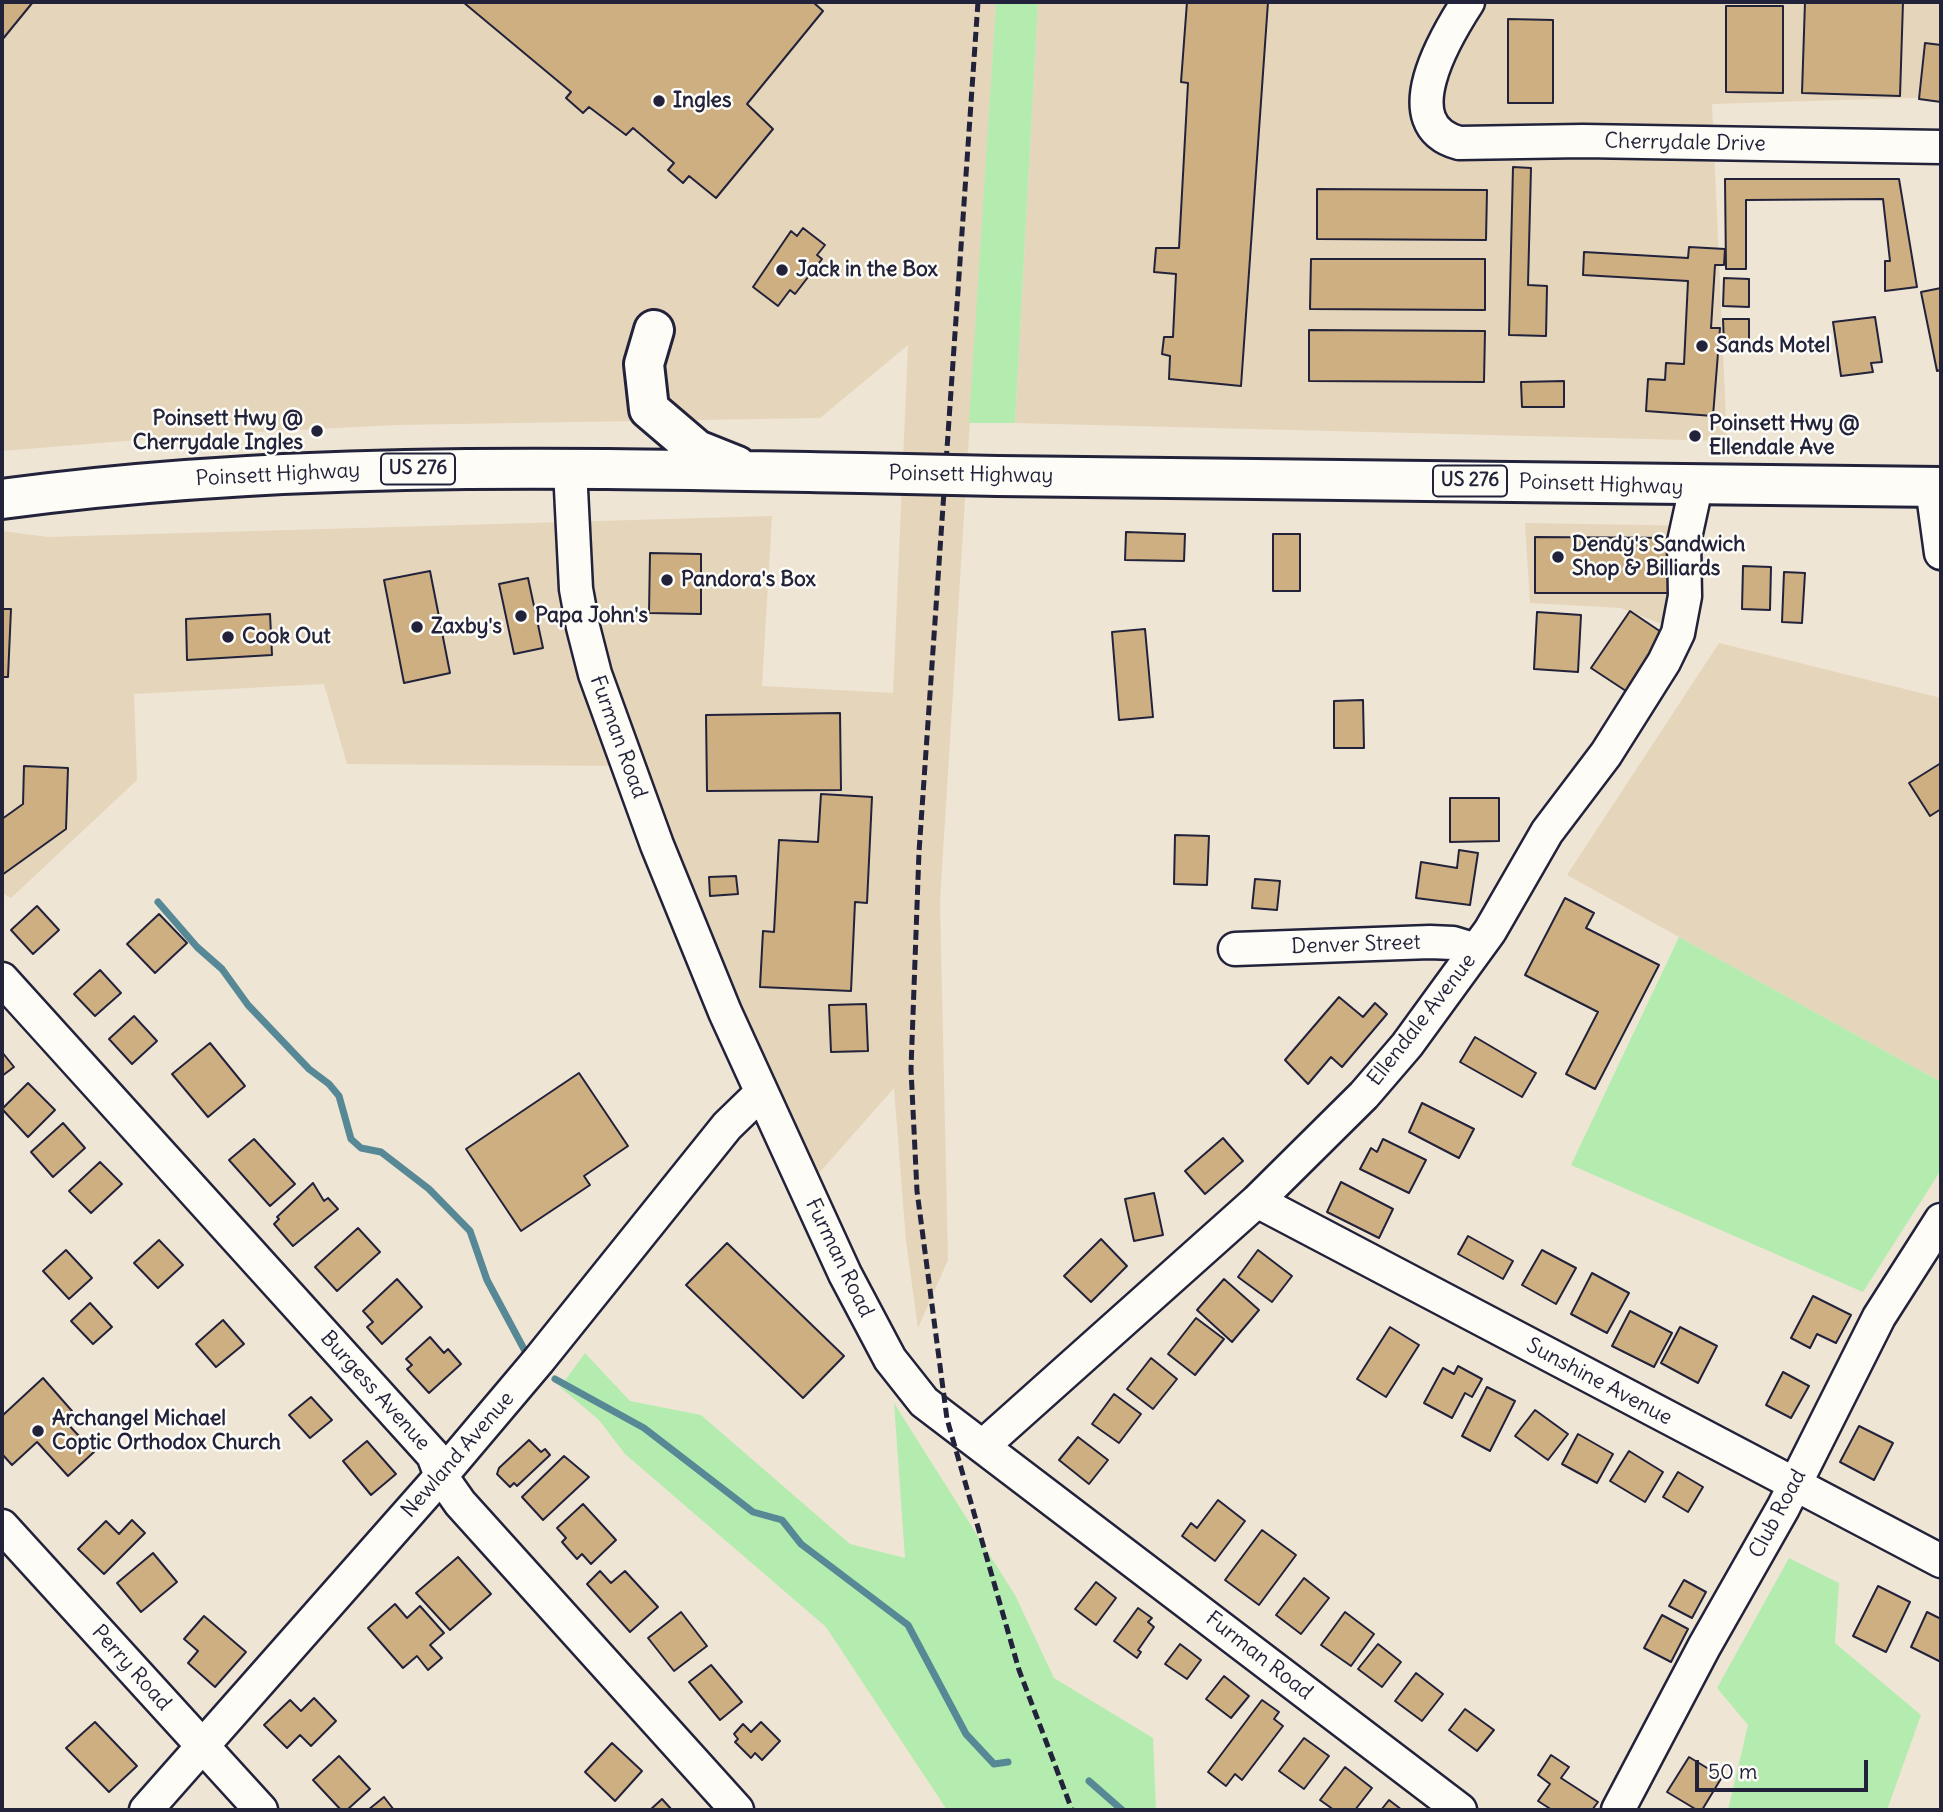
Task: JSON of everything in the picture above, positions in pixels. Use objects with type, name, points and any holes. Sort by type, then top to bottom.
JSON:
[{"type":"highway","points":[[654,330],[644,364],[649,409],[697,450],[752,471]]},
{"type":"highway","name":"Poinsett Highway","points":[[2,499],[139,483],[265,474],[570,468],[998,477],[1571,482],[1696,488],[1937,487]]},
{"type":"street","name":"Cherrydale Drive","points":[[1468,2],[1439,55],[1428,86],[1427,105],[1433,127],[1449,140],[1459,143],[1583,141],[1941,147]]},
{"type":"street","name":"Furman Road","points":[[570,468],[576,589],[596,674],[692,934],[761,1093],[845,1274],[890,1359],[924,1402],[984,1445],[1460,1810]]},
{"type":"street","points":[[1937,487],[1941,553]]},
{"type":"street","name":"Ellendale Avenue","points":[[984,1445],[1257,1201],[1364,1095],[1407,1045],[1476,950],[1547,832],[1606,754],[1664,662],[1678,632],[1685,596],[1684,542],[1696,488]]},
{"type":"street","name":"Denver Street","points":[[1235,950],[1430,942],[1453,943],[1476,950]]},
{"type":"street","name":"Burgess Avenue","points":[[2,979],[433,1455],[441,1476],[460,1503],[737,1810]]},
{"type":"street","name":"Newland Avenue","points":[[146,1810],[441,1476],[539,1360],[727,1126],[761,1093]]},
{"type":"street","name":"Sunshine Avenue","points":[[1257,1201],[1941,1561]]},
{"type":"street","name":"Club Road","points":[[1618,1810],[1794,1484],[1879,1317],[1941,1220]]},
{"type":"street","name":"Perry Road","points":[[2,1526],[261,1810]]},
{"type":"shaded area","points":[[2,2],[996,2],[940,901],[948,1260],[918,1328],[906,1241],[894,1088],[804,1190],[624,766],[347,764],[324,684],[134,694],[137,780],[11,898],[2,893],[2,531],[48,537],[772,516],[762,686],[893,693],[908,345],[820,418],[396,425],[198,435],[2,451]]},
{"type":"shaded area","points":[[1038,2],[1941,2],[1941,97],[1712,104],[1727,441],[1015,423]]},
{"type":"shaded area","points":[[1525,523],[1701,526],[1697,638],[1621,608],[1530,603]]},
{"type":"shaded area","points":[[1719,643],[1941,698],[1941,1082],[1567,875]]},
{"type":"green space","points":[[996,2],[1038,2],[1015,423],[969,423]]},
{"type":"green space","points":[[1679,937],[1941,1082],[1941,1170],[1863,1292],[1571,1165]]},
{"type":"green space","points":[[585,1353],[630,1401],[701,1415],[850,1544],[905,1558],[894,1403],[1015,1595],[1054,1678],[1153,1738],[1156,1810],[947,1810],[826,1627],[625,1454],[599,1420],[560,1387]]},
{"type":"green space","points":[[1789,1558],[1839,1583],[1835,1643],[1921,1715],[1887,1810],[1728,1810],[1748,1725],[1717,1688]]},
{"type":"building","points":[[2,2],[33,2],[2,40]]},
{"type":"building","name":"Ingles","points":[[463,2],[813,2],[823,11],[747,104],[773,129],[716,198],[689,176],[683,183],[668,170],[674,163],[633,128],[626,135],[589,107],[583,113],[566,98],[571,92]]},
{"type":"building","points":[[1187,2],[1268,2],[1241,386],[1169,379],[1170,356],[1162,354],[1164,337],[1173,337],[1176,274],[1154,272],[1156,248],[1179,248],[1188,83],[1181,82]]},
{"type":"building","points":[[1805,2],[1903,2],[1900,96],[1802,93]]},
{"type":"building","points":[[1726,6],[1783,6],[1783,93],[1726,92]]},
{"type":"building","points":[[1508,19],[1553,20],[1553,103],[1508,103]]},
{"type":"building","points":[[1925,43],[1941,45],[1941,102],[1919,99]]},
{"type":"building","points":[[1513,167],[1531,168],[1528,285],[1547,286],[1546,336],[1509,335]]},
{"type":"building","points":[[1725,179],[1899,179],[1917,287],[1885,291],[1885,261],[1890,261],[1883,199],[1746,200],[1746,269],[1726,269]]},
{"type":"building","points":[[1317,189],[1487,190],[1486,240],[1317,239]]},
{"type":"building","points":[[803,228],[825,245],[817,255],[822,259],[795,294],[790,290],[778,306],[753,287],[791,231],[797,236]]},
{"type":"building","name":"Sands Motel","points":[[1689,247],[1725,249],[1724,265],[1715,265],[1711,328],[1720,328],[1713,416],[1646,411],[1648,379],[1665,380],[1666,363],[1684,364],[1688,281],[1583,275],[1584,252],[1688,258]]},
{"type":"building","points":[[1311,259],[1485,259],[1485,310],[1310,309]]},
{"type":"building","points":[[1724,278],[1749,279],[1749,307],[1723,306]]},
{"type":"building","points":[[1941,288],[1941,370],[1937,371],[1921,292]]},
{"type":"building","points":[[1875,317],[1882,362],[1871,363],[1873,372],[1841,376],[1833,322]]},
{"type":"building","points":[[1723,319],[1749,319],[1749,346],[1724,345]]},
{"type":"building","points":[[1309,330],[1485,331],[1484,382],[1309,381]]},
{"type":"building","points":[[1564,381],[1564,407],[1522,407],[1521,382]]},
{"type":"building","points":[[1126,532],[1185,534],[1184,561],[1125,560]]},
{"type":"building","points":[[1273,534],[1300,534],[1300,591],[1273,591]]},
{"type":"building","points":[[1535,537],[1679,538],[1678,593],[1535,593]]},
{"type":"building","points":[[650,553],[701,554],[701,614],[649,613]]},
{"type":"building","points":[[1743,566],[1771,567],[1770,610],[1742,609]]},
{"type":"building","name":"Zaxby's","points":[[430,571],[450,673],[404,683],[384,580]]},
{"type":"building","points":[[1784,572],[1805,573],[1802,623],[1782,622]]},
{"type":"building","name":"Papa John's","points":[[528,578],[543,648],[514,654],[499,584]]},
{"type":"building","points":[[2,609],[11,609],[8,677],[2,677]]},
{"type":"building","points":[[1630,611],[1667,636],[1629,693],[1591,668]]},
{"type":"building","points":[[1537,612],[1581,615],[1578,672],[1534,669]]},
{"type":"building","name":"Cook Out","points":[[270,614],[272,655],[187,660],[186,619]]},
{"type":"building","points":[[1145,629],[1153,717],[1119,720],[1112,632]]},
{"type":"building","points":[[1363,700],[1364,748],[1334,748],[1334,701]]},
{"type":"building","points":[[840,713],[841,790],[707,791],[706,715]]},
{"type":"building","points":[[1941,763],[1941,809],[1930,816],[1909,783]]},
{"type":"building","points":[[24,766],[68,768],[66,829],[2,875],[2,819],[23,804]]},
{"type":"building","points":[[821,794],[872,797],[867,903],[855,902],[851,991],[760,987],[763,931],[774,932],[779,840],[818,842]]},
{"type":"building","points":[[1450,798],[1499,798],[1499,841],[1450,842]]},
{"type":"building","points":[[1175,835],[1209,836],[1207,885],[1174,884]]},
{"type":"building","points":[[1459,850],[1478,853],[1470,905],[1416,898],[1421,862],[1457,868]]},
{"type":"building","points":[[736,876],[738,894],[710,896],[709,877]]},
{"type":"building","points":[[1255,879],[1280,881],[1277,910],[1252,908]]},
{"type":"building","points":[[1565,898],[1594,913],[1586,928],[1659,965],[1595,1089],[1566,1074],[1598,1012],[1525,975]]},
{"type":"building","points":[[37,906],[59,930],[33,954],[11,930]]},
{"type":"building","points":[[159,914],[187,943],[155,973],[127,944]]},
{"type":"building","points":[[100,970],[121,993],[95,1016],[74,994]]},
{"type":"building","points":[[1339,997],[1363,1017],[1375,1003],[1387,1014],[1342,1067],[1331,1057],[1308,1084],[1285,1060]]},
{"type":"building","points":[[866,1004],[868,1051],[831,1052],[829,1005]]},
{"type":"building","points":[[134,1016],[157,1041],[132,1064],[109,1039]]},
{"type":"building","points":[[1475,1037],[1536,1073],[1522,1097],[1460,1062]]},
{"type":"building","points":[[210,1043],[245,1086],[208,1117],[172,1074]]},
{"type":"building","points":[[2,1052],[14,1067],[2,1076]]},
{"type":"building","points":[[579,1073],[628,1146],[584,1176],[590,1185],[521,1231],[466,1149]]},
{"type":"building","points":[[28,1083],[55,1110],[28,1137],[2,1109]]},
{"type":"building","points":[[1422,1103],[1474,1129],[1459,1158],[1409,1132]]},
{"type":"building","points":[[63,1123],[85,1148],[53,1177],[31,1152]]},
{"type":"building","points":[[1223,1138],[1243,1161],[1205,1194],[1185,1171]]},
{"type":"building","points":[[254,1139],[295,1184],[270,1206],[229,1160]]},
{"type":"building","points":[[1383,1139],[1426,1160],[1409,1193],[1360,1169],[1371,1148],[1377,1152]]},
{"type":"building","points":[[100,1162],[122,1184],[91,1213],[69,1191]]},
{"type":"building","points":[[1341,1182],[1393,1209],[1379,1238],[1327,1212]]},
{"type":"building","points":[[313,1183],[324,1201],[328,1198],[338,1209],[293,1246],[274,1224],[279,1219],[277,1217]]},
{"type":"building","points":[[1154,1193],[1163,1235],[1134,1241],[1125,1199]]},
{"type":"building","points":[[358,1228],[380,1252],[337,1291],[315,1267]]},
{"type":"building","points":[[1468,1236],[1513,1261],[1503,1279],[1458,1254]]},
{"type":"building","points":[[1101,1239],[1127,1266],[1091,1302],[1064,1276]]},
{"type":"building","points":[[159,1240],[183,1265],[158,1288],[134,1263]]},
{"type":"building","points":[[727,1243],[844,1356],[803,1398],[686,1285]]},
{"type":"building","points":[[66,1250],[92,1278],[69,1299],[43,1271]]},
{"type":"building","points":[[1258,1250],[1292,1276],[1272,1302],[1238,1277]]},
{"type":"building","points":[[1542,1250],[1576,1268],[1556,1304],[1522,1285]]},
{"type":"building","points":[[1592,1273],[1629,1293],[1607,1333],[1571,1314]]},
{"type":"building","points":[[397,1279],[422,1307],[382,1344],[367,1327],[373,1322],[363,1311]]},
{"type":"building","points":[[1224,1279],[1259,1310],[1232,1342],[1197,1310]]},
{"type":"building","points":[[1813,1296],[1851,1315],[1836,1343],[1817,1334],[1810,1348],[1791,1338]]},
{"type":"building","points":[[90,1303],[112,1327],[93,1344],[71,1321]]},
{"type":"building","points":[[1630,1311],[1672,1333],[1654,1367],[1612,1346]]},
{"type":"building","points":[[1196,1318],[1224,1339],[1195,1375],[1168,1354]]},
{"type":"building","points":[[223,1320],[244,1344],[216,1367],[196,1344]]},
{"type":"building","points":[[1390,1327],[1419,1345],[1386,1397],[1357,1379]]},
{"type":"building","points":[[1680,1327],[1717,1346],[1698,1383],[1661,1363]]},
{"type":"building","points":[[430,1337],[444,1353],[448,1349],[461,1364],[429,1393],[407,1369],[412,1365],[406,1359]]},
{"type":"building","points":[[1151,1358],[1177,1379],[1153,1409],[1127,1389]]},
{"type":"building","points":[[1458,1366],[1482,1379],[1472,1397],[1465,1393],[1452,1418],[1424,1403],[1443,1368],[1454,1374]]},
{"type":"building","points":[[1783,1372],[1809,1386],[1791,1418],[1766,1405]]},
{"type":"building","name":"Archangel Michael Coptic Orthodox Church","points":[[43,1378],[72,1411],[64,1420],[94,1452],[68,1476],[37,1442],[12,1465],[2,1454],[2,1416]]},
{"type":"building","points":[[1487,1387],[1515,1401],[1490,1451],[1462,1436]]},
{"type":"building","points":[[1114,1394],[1141,1414],[1119,1443],[1092,1424]]},
{"type":"building","points":[[311,1397],[332,1420],[310,1438],[289,1415]]},
{"type":"building","points":[[1535,1410],[1568,1434],[1548,1460],[1515,1436]]},
{"type":"building","points":[[1859,1426],[1893,1443],[1874,1480],[1840,1462]]},
{"type":"building","points":[[1578,1434],[1613,1454],[1597,1483],[1562,1464]]},
{"type":"building","points":[[1078,1437],[1108,1460],[1089,1484],[1059,1460]]},
{"type":"building","points":[[529,1440],[541,1452],[545,1449],[550,1455],[517,1486],[514,1483],[510,1487],[497,1474],[499,1468]]},
{"type":"building","points":[[367,1441],[396,1474],[371,1495],[343,1461]]},
{"type":"building","points":[[1629,1451],[1663,1472],[1645,1502],[1610,1481]]},
{"type":"building","points":[[564,1456],[589,1477],[543,1520],[522,1497]]},
{"type":"building","points":[[1678,1472],[1703,1487],[1688,1512],[1663,1497]]},
{"type":"building","points":[[1218,1500],[1245,1521],[1215,1561],[1182,1536],[1191,1523],[1197,1528]]},
{"type":"building","points":[[583,1504],[616,1540],[591,1564],[582,1554],[577,1559],[562,1542],[566,1538],[557,1528]]},
{"type":"building","points":[[132,1520],[145,1533],[104,1574],[78,1549],[106,1521],[119,1534]]},
{"type":"building","points":[[1262,1530],[1296,1555],[1259,1605],[1225,1580]]},
{"type":"building","points":[[153,1553],[177,1582],[141,1612],[117,1583]]},
{"type":"building","points":[[458,1557],[491,1594],[450,1630],[416,1593]]},
{"type":"building","points":[[600,1571],[611,1583],[625,1571],[658,1607],[630,1632],[587,1584]]},
{"type":"building","points":[[1304,1578],[1329,1598],[1301,1634],[1276,1615]]},
{"type":"building","points":[[1684,1580],[1706,1592],[1692,1618],[1669,1606]]},
{"type":"building","points":[[1096,1582],[1116,1598],[1096,1625],[1075,1609]]},
{"type":"building","points":[[1878,1586],[1910,1602],[1886,1652],[1853,1636]]},
{"type":"building","points":[[395,1604],[407,1618],[420,1606],[444,1633],[430,1645],[442,1658],[428,1670],[417,1656],[403,1668],[368,1628]]},
{"type":"building","points":[[1138,1608],[1152,1618],[1148,1622],[1154,1627],[1138,1650],[1141,1652],[1137,1658],[1114,1641]]},
{"type":"building","points":[[681,1612],[707,1646],[674,1671],[648,1638]]},
{"type":"building","points":[[1345,1612],[1374,1634],[1351,1666],[1321,1645]]},
{"type":"building","points":[[1927,1612],[1941,1619],[1941,1662],[1911,1647]]},
{"type":"building","points":[[1662,1615],[1688,1629],[1671,1662],[1644,1648]]},
{"type":"building","points":[[204,1616],[246,1652],[215,1687],[188,1663],[198,1651],[184,1639]]},
{"type":"building","points":[[1180,1644],[1201,1660],[1187,1679],[1165,1664]]},
{"type":"building","points":[[1378,1644],[1401,1662],[1382,1687],[1358,1669]]},
{"type":"building","points":[[711,1665],[742,1702],[720,1720],[689,1682]]},
{"type":"building","points":[[1416,1673],[1443,1694],[1422,1721],[1395,1701]]},
{"type":"building","points":[[1224,1676],[1249,1696],[1231,1718],[1206,1699]]},
{"type":"building","points":[[314,1698],[336,1721],[311,1746],[300,1735],[287,1748],[264,1725],[290,1700],[301,1711]]},
{"type":"building","points":[[1262,1700],[1279,1712],[1274,1719],[1283,1726],[1242,1780],[1235,1774],[1226,1786],[1208,1772]]},
{"type":"building","points":[[1465,1709],[1494,1730],[1477,1751],[1449,1730]]},
{"type":"building","points":[[95,1722],[137,1766],[109,1792],[66,1748]]},
{"type":"building","points":[[761,1722],[780,1741],[762,1760],[755,1753],[751,1758],[735,1742],[738,1739],[734,1734],[743,1724],[751,1732]]},
{"type":"building","points":[[1304,1738],[1329,1756],[1304,1789],[1279,1771]]},
{"type":"building","points":[[612,1743],[642,1771],[615,1801],[585,1772]]},
{"type":"building","points":[[1551,1755],[1569,1767],[1561,1778],[1598,1802],[1592,1810],[1552,1810],[1538,1801],[1550,1784],[1538,1775]]},
{"type":"building","points":[[339,1756],[370,1789],[347,1810],[341,1810],[313,1780]]},
{"type":"building","points":[[1689,1757],[1722,1777],[1702,1810],[1697,1810],[1667,1792]]},
{"type":"building","points":[[1345,1767],[1372,1788],[1355,1810],[1334,1810],[1320,1800]]},
{"type":"building","points":[[384,1797],[394,1810],[368,1810]]},
{"type":"building","points":[[662,1799],[672,1810],[650,1810]]},
{"type":"building","points":[[1389,1800],[1402,1810],[1381,1810]]},
{"type":"waterway","points":[[158,902],[197,947],[222,969],[248,1005],[309,1069],[329,1084],[339,1096],[351,1139],[361,1148],[381,1152],[429,1189],[470,1231],[487,1280],[525,1351]]},
{"type":"waterway","points":[[555,1379],[644,1428],[753,1512],[782,1520],[801,1544],[908,1625],[966,1734],[994,1764],[1008,1762]]},
{"type":"waterway","points":[[1089,1781],[1122,1810]]},
{"type":"railway","points":[[978,2],[919,852],[911,1069],[917,1191],[947,1419],[1019,1670],[1072,1810]]},
{"type":"place","name":"Ingles","points":[[659,101]]},
{"type":"place","name":"Jack in the Box","points":[[782,270]]},
{"type":"place","name":"Sands Motel","points":[[1702,346]]},
{"type":"place","name":"Poinsett Hwy @ Cherrydale Ingles","points":[[317,431]]},
{"type":"place","name":"Poinsett Hwy @ Ellendale Ave","points":[[1695,436]]},
{"type":"place","name":"Dendy's Sandwich Shop & Billiards","points":[[1558,557]]},
{"type":"place","name":"Pandora's Box","points":[[667,580]]},
{"type":"place","name":"Papa John's","points":[[521,616]]},
{"type":"place","name":"Zaxby's","points":[[417,627]]},
{"type":"place","name":"Cook Out","points":[[228,637]]},
{"type":"place","name":"Archangel Michael Coptic Orthodox Church","points":[[38,1431]]}]
